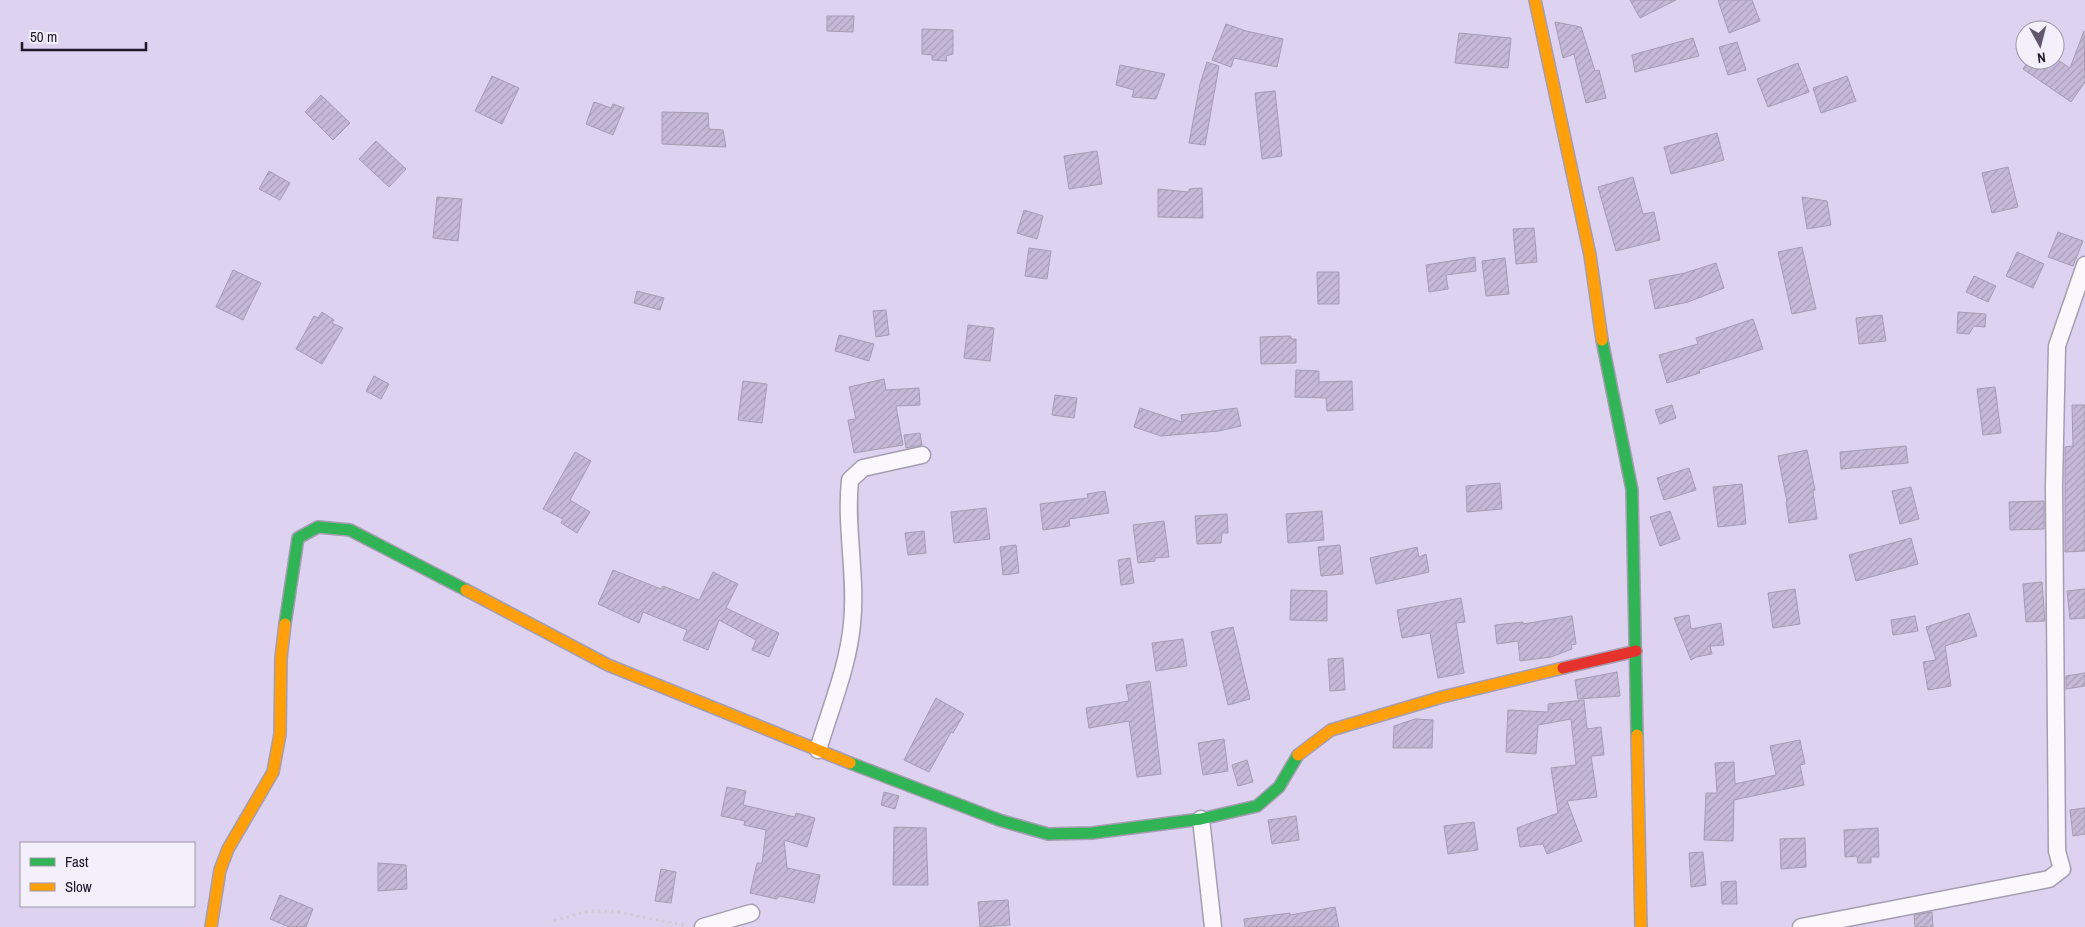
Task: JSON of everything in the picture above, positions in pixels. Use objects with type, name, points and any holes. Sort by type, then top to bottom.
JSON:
[{"type":"street","points":[[1535,0],[1590,255],[1607,372],[1632,490],[1640,927]]},
{"type":"street","points":[[1801,927],[2049,880],[2062,869],[2057,841],[2054,486],[2057,346],[2085,266]]},
{"type":"street","points":[[818,750],[847,656],[852,624],[853,581],[848,499],[850,480],[863,468],[922,454]]},
{"type":"street","points":[[211,927],[220,870],[228,849],[273,772],[280,734],[281,658],[291,574],[298,538],[318,526],[350,530],[608,665],[818,750],[999,820],[1048,834],[1092,833],[1201,819],[1257,806],[1280,787],[1300,752],[1331,730],[1442,697],[1636,652]]},
{"type":"street","points":[[1201,819],[1213,927]]},
{"type":"street","points":[[703,927],[750,913]]},
{"type":"path","points":[[554,921],[588,911],[612,911],[691,927]]},
{"type":"building","points":[[1630,0],[1676,0],[1640,18]]},
{"type":"building","points":[[1718,0],[1752,0],[1760,21],[1729,33]]},
{"type":"building","points":[[827,16],[854,16],[853,32],[827,31]]},
{"type":"building","points":[[1555,22],[1581,27],[1595,71],[1599,70],[1606,98],[1586,103],[1574,54],[1563,58]]},
{"type":"building","points":[[1226,24],[1246,31],[1283,39],[1277,67],[1234,58],[1231,67],[1212,60]]},
{"type":"building","points":[[922,29],[953,30],[953,54],[946,56],[947,61],[932,60],[932,55],[922,54]]},
{"type":"building","points":[[2084,31],[2085,82],[2071,102],[2024,70],[2065,70],[2065,65],[2070,68]]},
{"type":"building","points":[[1459,33],[1511,38],[1508,68],[1455,63]]},
{"type":"building","points":[[1693,38],[1699,56],[1635,72],[1632,55]]},
{"type":"building","points":[[1737,42],[1746,70],[1728,75],[1719,47]]},
{"type":"building","points":[[1207,62],[1219,66],[1205,145],[1189,143],[1200,84]]},
{"type":"building","points":[[1798,63],[1809,92],[1768,107],[1757,79]]},
{"type":"building","points":[[1120,65],[1165,74],[1156,99],[1132,97],[1134,90],[1116,85]]},
{"type":"building","points":[[492,76],[519,88],[502,124],[475,111]]},
{"type":"building","points":[[1847,76],[1856,101],[1821,113],[1813,88]]},
{"type":"building","points":[[1275,91],[1282,156],[1262,159],[1255,93]]},
{"type":"building","points":[[321,95],[350,123],[333,140],[305,112]]},
{"type":"building","points":[[594,102],[611,108],[613,104],[624,108],[613,135],[586,124]]},
{"type":"building","points":[[662,112],[708,113],[709,129],[723,130],[726,147],[662,144]]},
{"type":"building","points":[[1717,133],[1724,160],[1671,174],[1664,147]]},
{"type":"building","points":[[376,141],[406,169],[389,187],[359,159]]},
{"type":"building","points":[[1097,151],[1102,184],[1069,189],[1064,156]]},
{"type":"building","points":[[2008,167],[2018,207],[1992,213],[1982,173]]},
{"type":"building","points":[[269,171],[290,183],[280,200],[259,189]]},
{"type":"building","points":[[1633,177],[1643,214],[1654,212],[1660,240],[1616,251],[1598,187]]},
{"type":"building","points":[[1202,188],[1203,218],[1158,217],[1158,189],[1189,192],[1189,189]]},
{"type":"building","points":[[437,197],[462,199],[458,241],[433,238]]},
{"type":"building","points":[[1802,197],[1827,201],[1831,225],[1807,229]]},
{"type":"building","points":[[1024,210],[1043,216],[1037,239],[1017,233]]},
{"type":"building","points":[[1534,228],[1537,262],[1516,264],[1513,229]]},
{"type":"building","points":[[2058,232],[2083,241],[2073,266],[2048,257]]},
{"type":"building","points":[[1802,247],[1816,309],[1792,314],[1778,252]]},
{"type":"building","points":[[1029,248],[1051,251],[1047,279],[1025,276]]},
{"type":"building","points":[[2017,252],[2044,264],[2033,288],[2006,276]]},
{"type":"building","points":[[1475,257],[1476,271],[1446,275],[1448,289],[1429,292],[1426,265]]},
{"type":"building","points":[[1505,258],[1509,294],[1486,296],[1482,261]]},
{"type":"building","points":[[1716,263],[1724,288],[1688,302],[1655,309],[1649,280],[1685,273]]},
{"type":"building","points":[[233,270],[261,283],[243,320],[216,307]]},
{"type":"building","points":[[1317,272],[1339,272],[1339,304],[1318,304]]},
{"type":"building","points":[[1974,276],[1996,286],[1988,302],[1966,292]]},
{"type":"building","points":[[637,291],[664,298],[660,310],[634,303]]},
{"type":"building","points":[[886,310],[889,335],[876,337],[873,311]]},
{"type":"building","points":[[322,312],[334,320],[332,323],[343,328],[322,364],[296,349],[314,316],[318,318]]},
{"type":"building","points":[[1958,312],[1986,314],[1985,327],[1974,326],[1969,334],[1957,333]]},
{"type":"building","points":[[1882,315],[1886,341],[1859,344],[1856,318]]},
{"type":"building","points":[[1753,319],[1763,349],[1699,370],[1700,373],[1667,383],[1659,355],[1698,344],[1696,338]]},
{"type":"building","points":[[968,325],[994,328],[990,361],[964,358]]},
{"type":"building","points":[[839,335],[874,344],[869,361],[835,351]]},
{"type":"building","points":[[1291,336],[1291,339],[1296,339],[1296,363],[1261,364],[1260,337]]},
{"type":"building","points":[[1296,370],[1319,371],[1319,382],[1352,381],[1353,410],[1327,411],[1326,398],[1295,397]]},
{"type":"building","points":[[374,376],[389,384],[381,399],[366,391]]},
{"type":"building","points":[[884,379],[886,390],[919,388],[920,405],[896,406],[903,445],[854,453],[848,420],[856,419],[849,387]]},
{"type":"building","points":[[743,381],[767,384],[762,423],[738,420]]},
{"type":"building","points":[[1995,387],[2001,433],[1983,435],[1977,389]]},
{"type":"building","points":[[1055,395],[1077,398],[1074,418],[1052,415]]},
{"type":"building","points":[[1672,405],[1676,418],[1660,424],[1655,410]]},
{"type":"building","points":[[2072,405],[2085,405],[2085,551],[2065,552],[2065,447],[2073,446]]},
{"type":"building","points":[[1140,408],[1182,422],[1181,415],[1237,408],[1241,426],[1219,431],[1161,436],[1134,427]]},
{"type":"building","points":[[920,433],[922,445],[906,448],[904,435]]},
{"type":"building","points":[[1906,446],[1908,463],[1841,469],[1840,452]]},
{"type":"building","points":[[1807,450],[1815,490],[1813,491],[1817,519],[1789,523],[1778,456]]},
{"type":"building","points":[[575,452],[591,461],[570,500],[590,512],[577,533],[561,523],[563,519],[543,509]]},
{"type":"building","points":[[1689,468],[1696,490],[1664,500],[1657,478]]},
{"type":"building","points":[[1500,483],[1502,509],[1467,512],[1466,486]]},
{"type":"building","points":[[1742,484],[1746,524],[1718,527],[1713,487]]},
{"type":"building","points":[[1911,487],[1919,519],[1900,524],[1892,491]]},
{"type":"building","points":[[1105,491],[1109,513],[1069,519],[1070,526],[1043,530],[1040,504],[1088,498],[1087,494]]},
{"type":"building","points":[[2044,501],[2044,529],[2010,530],[2009,502]]},
{"type":"building","points":[[986,508],[990,539],[954,543],[951,512]]},
{"type":"building","points":[[1322,511],[1324,540],[1288,543],[1286,514]]},
{"type":"building","points":[[1670,511],[1680,539],[1660,546],[1650,517]]},
{"type":"building","points":[[1227,514],[1228,533],[1222,533],[1221,543],[1197,544],[1195,516]]},
{"type":"building","points":[[1164,521],[1169,557],[1155,558],[1155,561],[1138,563],[1133,525]]},
{"type":"building","points":[[924,531],[926,553],[908,555],[905,533]]},
{"type":"building","points":[[1911,538],[1918,564],[1856,581],[1849,555]]},
{"type":"building","points":[[1016,545],[1019,573],[1003,575],[1000,547]]},
{"type":"building","points":[[1340,545],[1343,574],[1321,576],[1318,547]]},
{"type":"building","points":[[1417,547],[1419,557],[1426,554],[1429,572],[1376,584],[1370,558]]},
{"type":"building","points":[[1130,558],[1134,583],[1121,585],[1118,560]]},
{"type":"building","points":[[613,570],[661,589],[663,586],[699,600],[713,572],[738,584],[726,608],[779,633],[769,657],[752,650],[756,640],[719,620],[708,650],[683,640],[687,630],[643,612],[639,623],[598,604]]},
{"type":"building","points":[[2042,582],[2045,621],[2026,622],[2023,584]]},
{"type":"building","points":[[1795,589],[1800,624],[1773,628],[1768,593]]},
{"type":"building","points":[[2085,589],[2085,618],[2070,619],[2067,591]]},
{"type":"building","points":[[1291,590],[1327,591],[1327,621],[1290,620]]},
{"type":"building","points":[[1461,598],[1465,622],[1456,623],[1464,673],[1438,678],[1430,633],[1402,638],[1397,610]]},
{"type":"building","points":[[1969,613],[1977,636],[1945,646],[1951,686],[1928,690],[1923,662],[1936,660],[1926,627]]},
{"type":"building","points":[[1689,615],[1691,629],[1721,623],[1724,645],[1710,646],[1712,654],[1696,657],[1691,660],[1674,618]]},
{"type":"building","points":[[1572,616],[1576,644],[1571,645],[1572,649],[1551,657],[1520,661],[1518,641],[1497,644],[1495,625],[1523,622],[1523,624]]},
{"type":"building","points":[[1915,616],[1918,631],[1893,635],[1891,620]]},
{"type":"building","points":[[1233,627],[1250,699],[1228,705],[1211,632]]},
{"type":"building","points":[[1183,639],[1187,666],[1156,671],[1152,643]]},
{"type":"building","points":[[1343,658],[1345,690],[1330,691],[1328,659]]},
{"type":"building","points":[[1617,672],[1620,696],[1578,699],[1575,680]]},
{"type":"building","points":[[2085,673],[2085,686],[2066,689],[2066,676]]},
{"type":"building","points":[[1150,681],[1161,774],[1137,777],[1129,721],[1089,728],[1086,708],[1129,701],[1126,685]]},
{"type":"building","points":[[936,698],[964,714],[953,733],[951,732],[929,772],[904,760]]},
{"type":"building","points":[[1584,700],[1587,729],[1601,727],[1604,755],[1591,756],[1597,797],[1567,801],[1582,841],[1547,854],[1543,844],[1520,847],[1517,828],[1558,813],[1551,768],[1576,765],[1571,719],[1538,725],[1536,754],[1506,752],[1508,710],[1548,712],[1548,704]]},
{"type":"building","points":[[1415,719],[1433,720],[1432,748],[1393,748],[1394,726]]},
{"type":"building","points":[[1224,739],[1228,771],[1203,775],[1198,743]]},
{"type":"building","points":[[1800,740],[1805,764],[1800,765],[1804,785],[1734,800],[1733,841],[1704,840],[1706,793],[1717,793],[1715,763],[1734,762],[1735,784],[1776,775],[1770,746]]},
{"type":"building","points":[[1247,760],[1253,782],[1238,786],[1232,765]]},
{"type":"building","points":[[727,787],[746,791],[743,805],[795,817],[796,813],[815,818],[807,847],[784,840],[787,868],[820,875],[814,903],[779,896],[777,899],[750,893],[757,863],[762,863],[766,830],[744,825],[745,821],[721,816]]},
{"type":"building","points":[[884,792],[899,796],[895,809],[881,805]]},
{"type":"building","points":[[2085,808],[2085,834],[2073,836],[2070,810]]},
{"type":"building","points":[[1296,816],[1299,840],[1272,844],[1268,820]]},
{"type":"building","points":[[1474,822],[1478,850],[1448,854],[1444,826]]},
{"type":"building","points":[[894,827],[926,828],[928,885],[893,885]]},
{"type":"building","points":[[1878,828],[1879,857],[1871,857],[1871,863],[1858,863],[1857,856],[1845,857],[1844,830]]},
{"type":"building","points":[[1805,838],[1806,867],[1781,869],[1780,839]]},
{"type":"building","points":[[1703,852],[1706,885],[1691,887],[1689,853]]},
{"type":"building","points":[[378,863],[406,865],[407,889],[378,891]]},
{"type":"building","points":[[661,869],[676,872],[671,903],[655,901]]},
{"type":"building","points":[[1736,881],[1737,904],[1722,904],[1721,882]]},
{"type":"building","points":[[280,895],[313,909],[306,927],[289,927],[270,919]]},
{"type":"building","points":[[1008,900],[1010,925],[980,927],[978,902]]},
{"type":"building","points":[[1335,907],[1339,927],[1245,927],[1244,919],[1290,913],[1290,915]]},
{"type":"building","points":[[1932,912],[1933,927],[1915,927],[1914,915]]},
{"type":"traffic: fast","points":[[1602,340],[1632,490],[1637,735]]},
{"type":"traffic: fast","points":[[285,624],[298,538],[318,527],[350,530],[466,590]]},
{"type":"traffic: fast","points":[[850,763],[999,820],[1048,834],[1092,833],[1201,819],[1257,806],[1279,787],[1298,755]]},
{"type":"traffic: slow","points":[[1535,0],[1590,255],[1602,340]]},
{"type":"traffic: slow","points":[[466,590],[608,665],[850,763]]},
{"type":"traffic: slow","points":[[211,927],[220,870],[228,849],[273,772],[280,734],[281,658],[285,624]]},
{"type":"traffic: slow","points":[[1298,755],[1331,730],[1442,697],[1563,668]]},
{"type":"traffic: slow","points":[[1637,735],[1641,927]]},
{"type":"traffic: jam","points":[[1563,668],[1636,651]]}]
